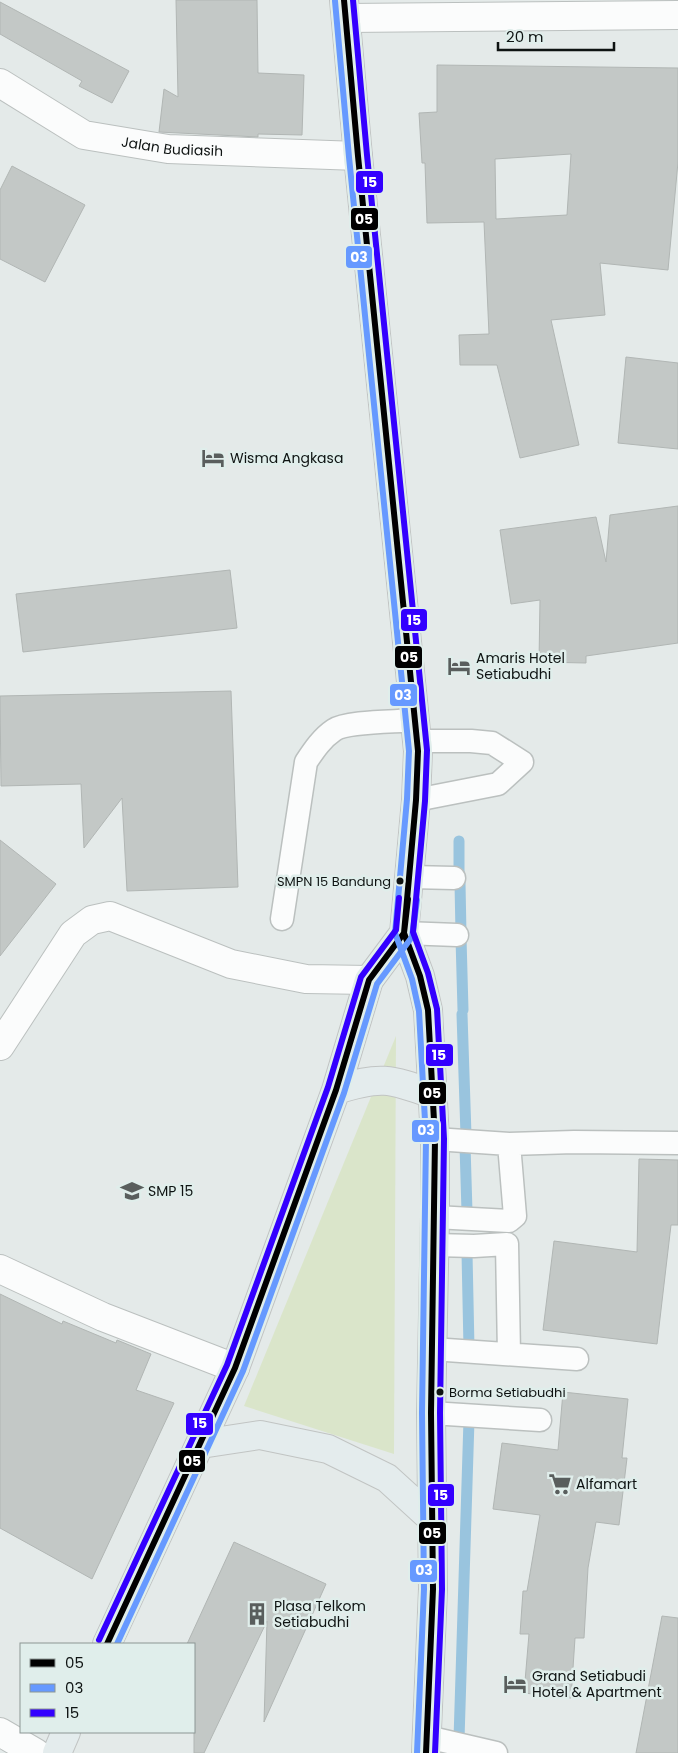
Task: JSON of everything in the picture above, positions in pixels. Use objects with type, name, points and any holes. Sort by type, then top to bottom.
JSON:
[{"type":"main road","points":[[345,9],[418,751],[416,800],[404,933],[420,976],[428,1010],[435,1139],[436,1217],[431,1413],[433,1588],[427,1745]]},
{"type":"main road","points":[[107,1643],[235,1368],[336,1090],[369,980],[404,933]]},
{"type":"main road","points":[[336,1090],[364,1081],[387,1080],[409,1085],[432,1094]]},
{"type":"main road","points":[[200,1444],[260,1436],[328,1449],[387,1478],[432,1519]]},
{"type":"main road","points":[[56,1753],[66,1733]]},
{"type":"street","points":[[345,9],[678,15]]},
{"type":"street","name":"Jalan Budiasih","points":[[0,83],[84,135],[168,149],[358,156]]},
{"type":"street","points":[[0,1046],[73,934],[92,920],[110,916],[231,964],[306,979],[369,980]]},
{"type":"street","points":[[0,1269],[103,1317],[235,1368]]},
{"type":"street","points":[[0,1732],[36,1753]]},
{"type":"lane","points":[[282,919],[306,762],[318,745],[336,729],[355,725],[416,731],[492,743],[522,762],[498,784],[416,800]]},
{"type":"lane","points":[[410,877],[454,878]]},
{"type":"lane","points":[[404,933],[457,936]]},
{"type":"lane","points":[[435,1139],[509,1144],[574,1142],[678,1143]]},
{"type":"lane","points":[[436,1217],[509,1221],[515,1216],[509,1144]]},
{"type":"lane","points":[[435,1245],[474,1246],[507,1244],[509,1354]]},
{"type":"lane","points":[[432,1348],[577,1359]]},
{"type":"lane","points":[[431,1413],[540,1420]]},
{"type":"lane","points":[[427,1745],[496,1753]]},
{"type":"green space","points":[[396,1036],[394,1454],[244,1406]]},
{"type":"building","points":[[176,0],[257,0],[258,73],[304,75],[302,135],[258,134],[258,137],[159,132],[164,89],[178,97]]},
{"type":"building","points":[[0,2],[129,71],[112,103],[79,86],[82,81],[0,34]]},
{"type":"building","points":[[437,65],[678,68],[678,162],[668,270],[600,263],[605,315],[551,320],[579,445],[520,458],[497,365],[460,365],[459,335],[489,334],[484,222],[427,223],[425,163],[422,163],[419,113],[437,112]],"holes":[[[571,154],[567,215],[496,219],[495,159]]]},
{"type":"building","points":[[12,166],[85,205],[45,282],[0,259],[0,190]]},
{"type":"building","points":[[626,357],[678,363],[678,449],[618,443]]},
{"type":"building","points":[[678,506],[678,643],[586,656],[586,663],[539,662],[540,600],[511,604],[500,530],[596,517],[606,562],[610,515]]},
{"type":"building","points":[[230,570],[237,628],[23,652],[16,594]]},
{"type":"building","points":[[231,691],[238,887],[127,891],[122,798],[84,848],[81,784],[1,786],[0,696]]},
{"type":"building","points":[[0,840],[56,884],[0,956]]},
{"type":"building","points":[[639,1159],[678,1160],[678,1225],[671,1225],[657,1344],[543,1330],[554,1241],[637,1252]]},
{"type":"building","points":[[0,1294],[62,1324],[63,1321],[116,1343],[117,1340],[151,1354],[136,1390],[174,1403],[92,1579],[0,1528]]},
{"type":"building","points":[[563,1392],[628,1399],[622,1458],[627,1458],[619,1525],[596,1522],[588,1568],[584,1638],[575,1638],[571,1698],[524,1693],[529,1634],[520,1634],[523,1591],[527,1591],[540,1515],[493,1509],[502,1443],[558,1450]]},
{"type":"building","name":"Plasa Telkom Setiabudhi","points":[[234,1542],[326,1584],[264,1722],[267,1621],[204,1753],[194,1753],[195,1643],[187,1643]]},
{"type":"building","points":[[662,1616],[678,1618],[678,1753],[636,1753]]},
{"type":"waterway","points":[[459,841],[459,875]]},
{"type":"waterway","points":[[460,883],[461,934]]},
{"type":"waterway","points":[[461,938],[463,1010]]},
{"type":"waterway","points":[[462,1014],[466,1135]]},
{"type":"waterway","points":[[465,1145],[467,1212]]},
{"type":"waterway","points":[[467,1253],[469,1348]]},
{"type":"waterway","points":[[459,1739],[469,1420]]},
{"type":"transit line","name":"05","points":[[344,0],[418,751],[416,800],[404,933],[420,976],[428,1010],[435,1139],[431,1413],[433,1589],[426,1753]]},
{"type":"transit line","name":"15","points":[[353,0],[427,750],[425,801],[413,932],[428,973],[437,1009],[444,1139],[440,1413],[442,1589],[435,1753]]},
{"type":"transit line","name":"03","points":[[335,1],[409,751],[407,799],[395,933],[412,979],[419,1011],[426,1139],[422,1413],[424,1589],[417,1753]]},
{"type":"transit line","name":"15","points":[[99,1640],[227,1365],[328,1087],[361,977],[396,930],[399,898]]},
{"type":"transit line","name":"05","points":[[107,1643],[235,1368],[336,1090],[369,980],[404,933],[408,899]]},
{"type":"transit line","name":"03","points":[[117,1643],[243,1371],[344,1093],[377,984],[412,937],[417,900]]},
{"type":"place","name":"Wisma Angkasa","points":[[213,458]]},
{"type":"place","name":"Amaris Hotel Setiabudhi","points":[[459,666]]},
{"type":"place","name":"SMPN 15 Bandung","points":[[400,881]]},
{"type":"place","name":"SMP 15","points":[[132,1191]]},
{"type":"place","name":"Borma Setiabudhi","points":[[440,1392]]},
{"type":"place","name":"Alfamart","points":[[560,1484]]},
{"type":"place","name":"Plasa Telkom Setiabudhi","points":[[257,1614]]},
{"type":"place","name":"Grand Setiabudi Hotel & Apartment","points":[[515,1684]]}]
